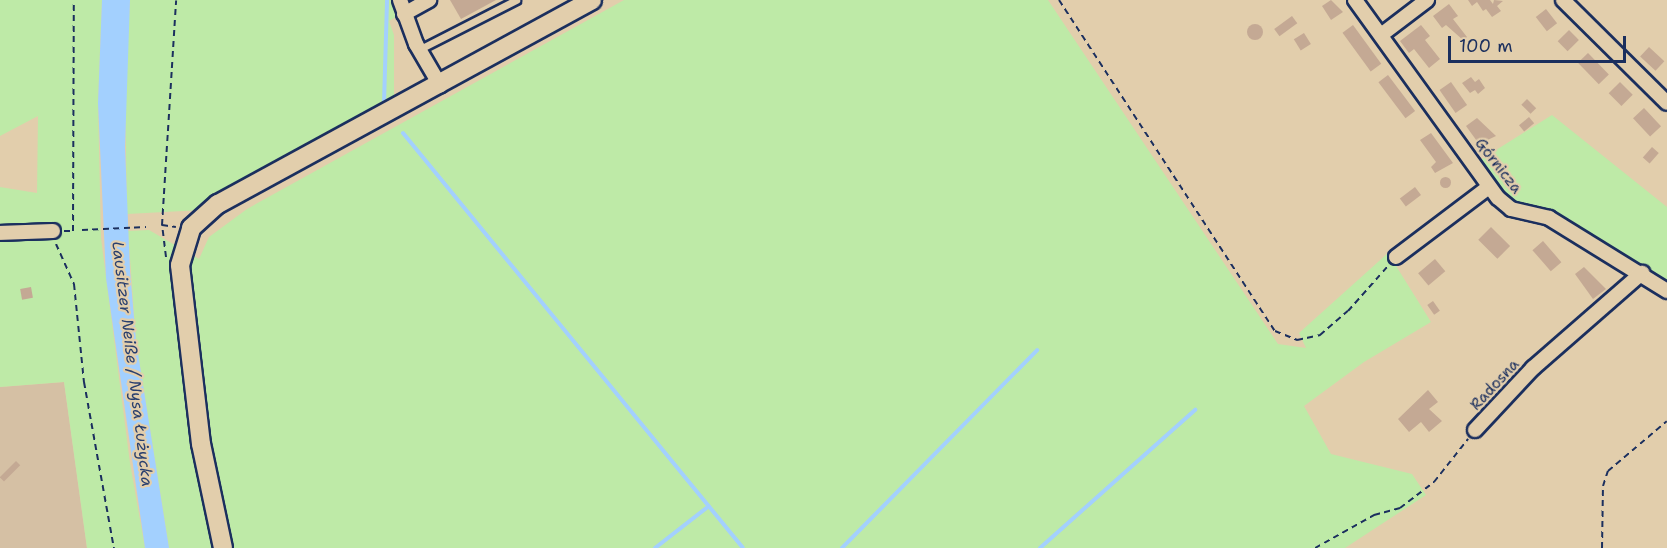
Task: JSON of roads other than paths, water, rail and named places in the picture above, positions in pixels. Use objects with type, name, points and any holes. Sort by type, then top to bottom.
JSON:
[{"type":"street","points":[[400,0],[420,50],[440,85]]},
{"type":"street","points":[[404,14],[429,0]]},
{"type":"street","points":[[223,548],[201,444],[180,265],[191,228],[218,204],[440,85],[592,0]]},
{"type":"street","name":"Górnicza","points":[[1354,0],[1489,187],[1511,209],[1549,218],[1642,273],[1667,291]]},
{"type":"street","points":[[1381,35],[1427,0]]},
{"type":"street","points":[[1563,0],[1667,102]]},
{"type":"street","points":[[1396,257],[1489,187]]},
{"type":"street","points":[[0,233],[53,231]]},
{"type":"street","name":"Radosna","points":[[1476,430],[1533,368],[1642,273]]},
{"type":"lane","points":[[420,50],[516,0]]},
{"type":"water","name":"Lausitzer Neiße / Nysa Łużycka","points":[[102,0],[130,0],[125,147],[130,271],[136,341],[169,548],[145,548],[106,278],[98,103]]},
{"type":"waterway","points":[[384,103],[387,0]]},
{"type":"waterway","points":[[403,133],[743,548]]},
{"type":"waterway","points":[[842,548],[1037,350]]},
{"type":"waterway","points":[[1040,548],[1195,410]]},
{"type":"waterway","points":[[655,548],[709,506]]}]
